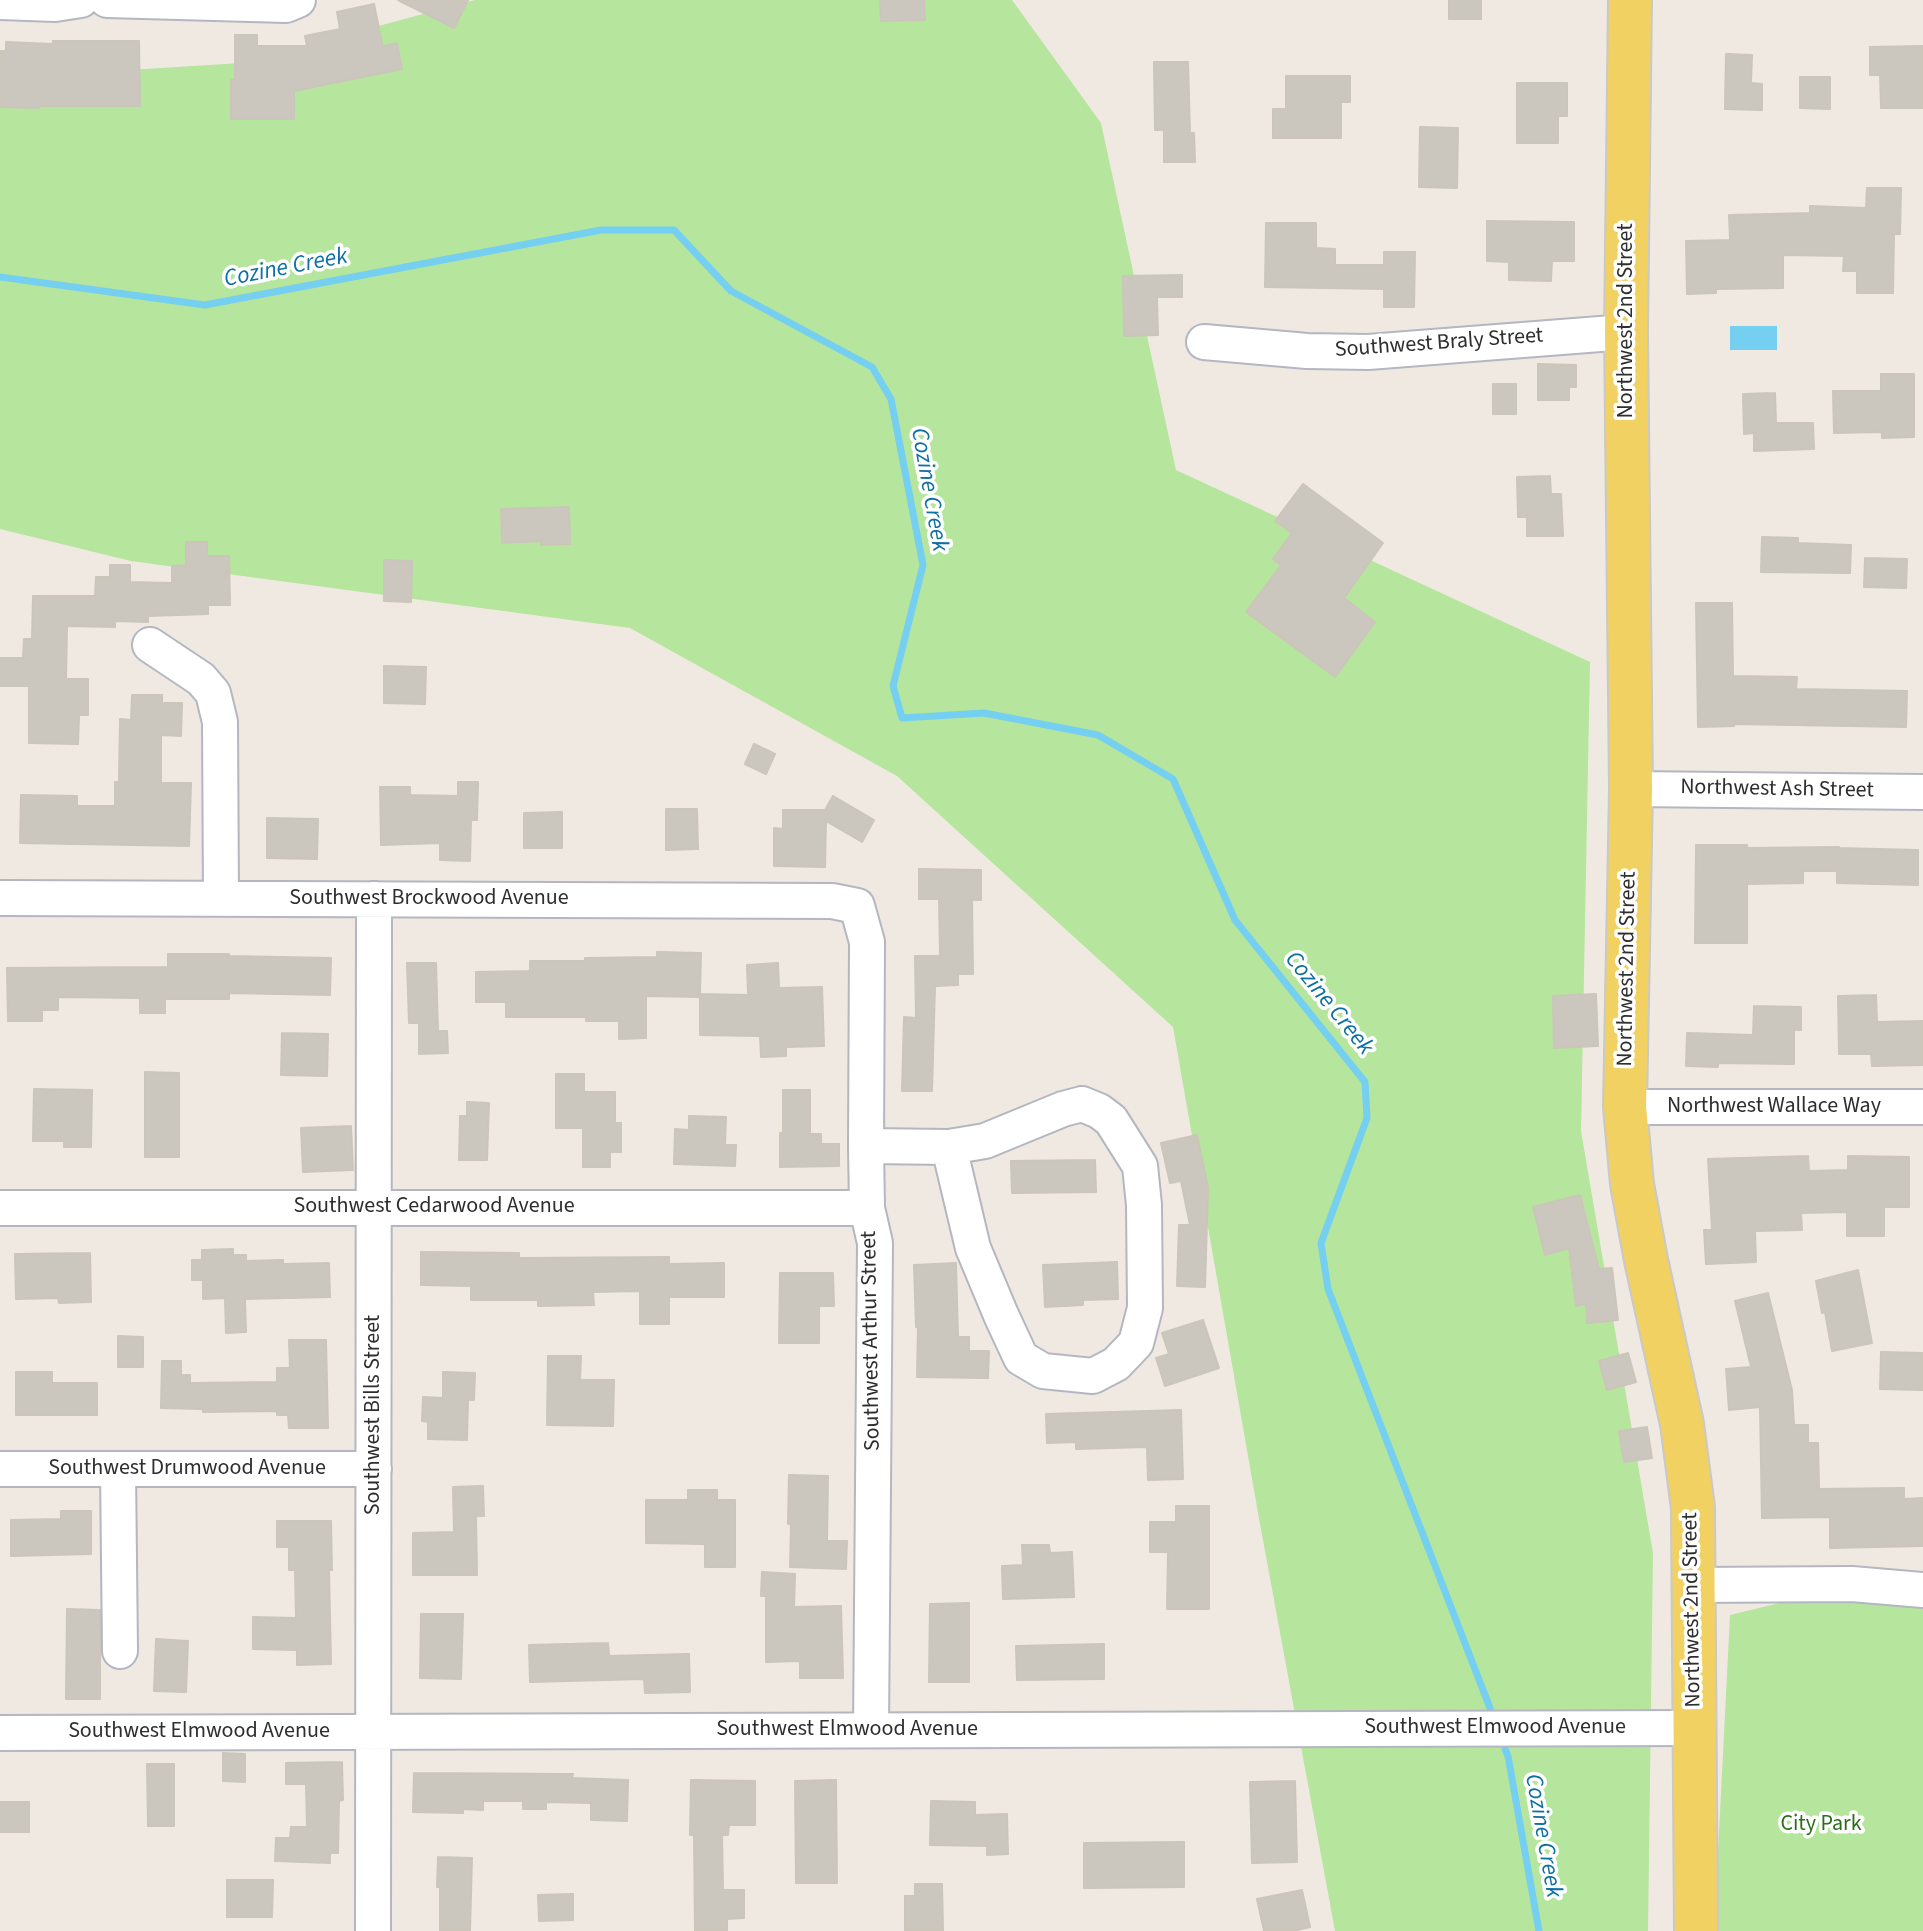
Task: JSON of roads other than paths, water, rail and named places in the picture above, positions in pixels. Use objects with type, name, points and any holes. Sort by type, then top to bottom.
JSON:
[{"type":"main road","name":"Northwest 2nd Street","points":[[1630,0],[1626,332],[1631,789],[1625,1107],[1632,1184],[1682,1424],[1693,1508],[1696,1931]]},
{"type":"street","points":[[0,2],[55,4],[81,0]]},
{"type":"street","points":[[107,0],[286,5],[298,0]]},
{"type":"street","name":"Southwest Braly Street","points":[[1204,342],[1307,351],[1368,352],[1626,332]]},
{"type":"street","points":[[150,645],[201,679],[213,693],[220,722],[221,899]]},
{"type":"street","name":"Northwest Ash Street","points":[[1631,789],[1923,792]]},
{"type":"street","name":"Southwest Brockwood Avenue","points":[[0,898],[832,901],[857,906]]},
{"type":"street","name":"Southwest Bills Street","points":[[373,1931],[374,899]]},
{"type":"street","name":"Southwest Arthur Street","points":[[857,906],[867,942],[867,1208],[875,1243],[871,1729]]},
{"type":"street","points":[[866,1146],[949,1147],[985,1141],[1082,1104],[1111,1120],[1140,1166],[1144,1205],[1145,1308],[1136,1343],[1116,1364],[1093,1376],[1043,1371],[1021,1358],[973,1248],[949,1147]]},
{"type":"street","name":"Northwest Wallace Way","points":[[1625,1107],[1923,1107]]},
{"type":"street","name":"Southwest Cedarwood Avenue","points":[[0,1208],[867,1208]]},
{"type":"street","name":"Southwest Drumwood Avenue","points":[[0,1469],[374,1469]]},
{"type":"street","points":[[118,1469],[120,1651]]},
{"type":"street","points":[[1694,1585],[1852,1584],[1923,1590]]},
{"type":"street","name":"Southwest Elmwood Avenue","points":[[0,1733],[1695,1728]]},
{"type":"water","points":[[1730,326],[1777,326],[1777,350],[1730,350]]},
{"type":"waterway","name":"Cozine Creek","points":[[0,277],[205,305],[601,230],[674,230],[731,291],[872,367],[891,399],[923,565],[893,686],[902,718],[984,713],[1098,735],[1173,779],[1235,920],[1365,1082],[1367,1118],[1321,1243],[1328,1289],[1490,1708]]},
{"type":"waterway","name":"Cozine Creek","points":[[1505,1749],[1539,1931]]},
{"type":"park label","name":"City Park","points":[[1821,1825]]}]
